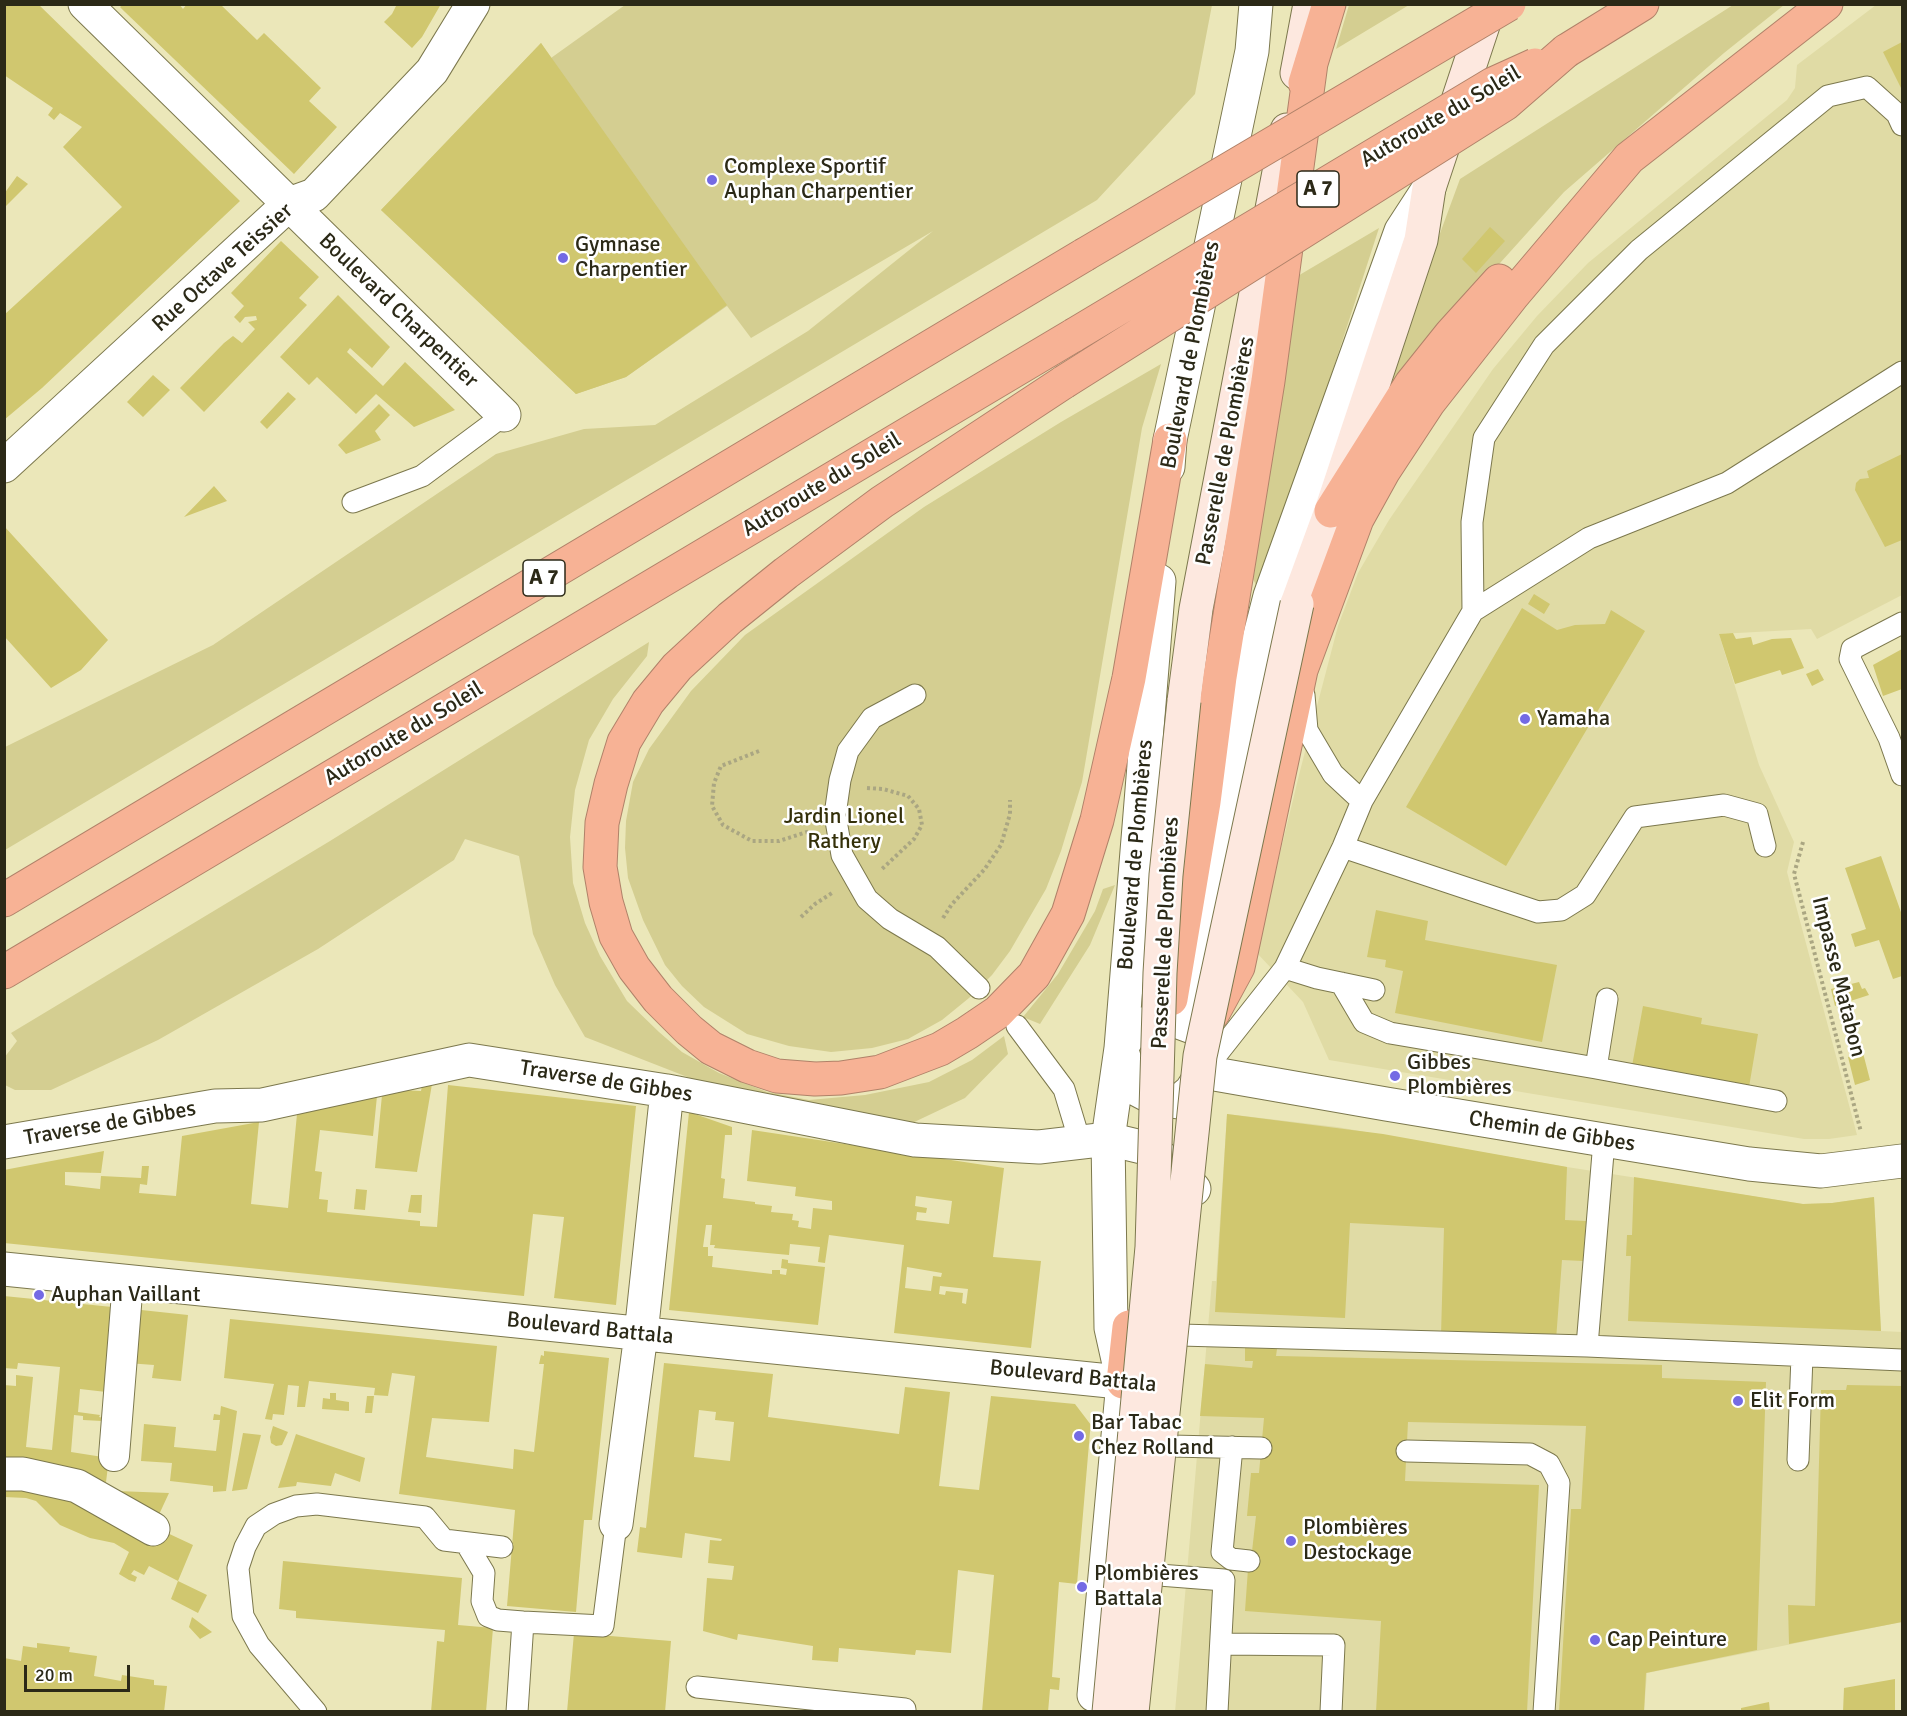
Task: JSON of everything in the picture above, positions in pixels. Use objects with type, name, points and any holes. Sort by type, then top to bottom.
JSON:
[{"type":"highway","points":[[1282,162],[1329,4]]},
{"type":"highway","name":"A 7","points":[[4,900],[1509,4]]},
{"type":"highway","name":"Autoroute du Soleil","points":[[4,972],[1493,84],[1566,51],[1642,4]]},
{"type":"highway","points":[[1331,511],[1411,384],[1450,333],[1493,287],[1629,158],[1826,4]]},
{"type":"highway","points":[[1170,440],[1129,678],[1097,820],[1068,914],[1034,975],[998,1012],[967,1034],[940,1049],[880,1072],[841,1078],[815,1079],[777,1076],[747,1066],[711,1048],[658,999],[634,968],[616,936],[606,902],[600,867],[602,823],[624,742],[648,702],[677,667],[730,618],[882,502],[1064,382],[1505,104],[1566,51]]},
{"type":"highway","points":[[1123,1382],[1155,1099],[1204,802],[1220,677],[1268,381],[1311,63]]},
{"type":"highway","points":[[1203,1031],[1238,967],[1301,670],[1357,519],[1383,472],[1429,402],[1513,295],[1629,158]]},
{"type":"main road","name":"Passerelle de Plombières","points":[[1108,1712],[1152,1247],[1160,973],[1166,875],[1184,701],[1196,609],[1310,4]]},
{"type":"main road","points":[[1429,188],[1490,4]]},
{"type":"main road","name":"Passerelle de Plombières","points":[[1132,1712],[1200,1056],[1297,604],[1331,511],[1421,240],[1429,188]]},
{"type":"street","name":"Boulevard Charpentier","points":[[86,4],[504,415]]},
{"type":"street","name":"Rue Octave Teissier","points":[[4,466],[289,204],[314,195],[432,72],[473,4]]},
{"type":"street","name":"Boulevard de Plombières","points":[[1093,1712],[1123,1382],[1111,1328],[1094,1141],[1121,1048],[1170,440],[1252,51],[1256,4]]},
{"type":"street","points":[[1147,1712],[1203,1072],[1203,1031],[1191,954],[1249,678],[1270,596],[1401,231],[1429,188]]},
{"type":"street","points":[[1203,1031],[1168,1018],[1135,1026],[1121,1048],[1134,1088],[1155,1099],[1178,1102],[1191,1091],[1203,1072]]},
{"type":"street","name":"Traverse de Gibbes","points":[[4,1142],[215,1106],[262,1105],[469,1060],[667,1091],[915,1140],[1039,1147],[1094,1141],[1150,1149],[1176,1168],[1194,1190]]},
{"type":"street","name":"Chemin de Gibbes","points":[[1203,1072],[1749,1164],[1821,1172],[1902,1161]]},
{"type":"street","points":[[616,1524],[641,1334],[667,1091]]},
{"type":"street","name":"Boulevard Battala","points":[[4,1269],[1175,1388]]},
{"type":"street","points":[[114,1456],[128,1281]]},
{"type":"street","points":[[4,1474],[23,1474],[77,1486],[153,1529]]},
{"type":"lane","points":[[1473,611],[1472,522],[1484,438],[1544,345],[1639,250],[1828,96],[1867,87],[1897,114],[1902,125]]},
{"type":"lane","points":[[1203,1072],[1285,968],[1343,847],[1362,801],[1473,611],[1589,538],[1727,483],[1902,372]]},
{"type":"lane","points":[[354,502],[422,476],[504,415]]},
{"type":"lane","points":[[1902,623],[1852,649],[1850,659],[1889,738],[1902,775]]},
{"type":"lane","points":[[1301,670],[1307,730],[1333,774],[1362,801]]},
{"type":"lane","points":[[915,695],[872,718],[848,751],[839,786],[835,815],[842,855],[867,899],[890,919],[937,947],[979,988]]},
{"type":"lane","points":[[1343,847],[1538,912],[1561,910],[1585,895],[1635,817],[1724,805],[1757,814],[1765,846]]},
{"type":"lane","points":[[1285,968],[1374,990]]},
{"type":"lane","points":[[1341,983],[1364,1022],[1390,1033],[1776,1101]]},
{"type":"lane","points":[[1596,1068],[1607,999]]},
{"type":"lane","points":[[1017,1026],[1064,1089],[1094,1141]]},
{"type":"lane","points":[[1587,1346],[1604,1141]]},
{"type":"lane","points":[[1180,1335],[1587,1346],[1902,1360]]},
{"type":"lane","points":[[1798,1460],[1802,1356]]},
{"type":"lane","points":[[1170,1446],[1261,1448]]},
{"type":"lane","points":[[1232,1447],[1222,1552],[1231,1559],[1249,1560]]},
{"type":"lane","points":[[1407,1451],[1530,1454],[1549,1464],[1559,1483],[1544,1712]]},
{"type":"lane","points":[[316,1712],[259,1646],[243,1616],[238,1568],[245,1547],[256,1526],[274,1514],[296,1506],[317,1504],[425,1517],[444,1540],[502,1547]]},
{"type":"lane","points":[[466,1543],[484,1573],[482,1601],[488,1616],[498,1620],[603,1626],[616,1524]]},
{"type":"lane","points":[[1159,1575],[1224,1580],[1217,1712]]},
{"type":"lane","points":[[517,1712],[523,1622]]},
{"type":"lane","points":[[1221,1644],[1334,1645],[1331,1712]]},
{"type":"lane","points":[[697,1687],[905,1709],[905,1712]]},
{"type":"path","points":[[759,751],[721,766],[714,783],[712,806],[723,825],[752,841],[779,841],[836,822]]},
{"type":"path","points":[[801,916],[815,904],[858,884],[914,839],[922,825],[919,809],[908,796],[883,789],[839,786]]},
{"type":"path","points":[[927,940],[952,904],[984,870],[1001,845],[1010,814],[1010,800]]},
{"type":"path","name":"Impasse Matabon","points":[[1803,842],[1794,874],[1858,1121]]},
{"type":"shaded area","points":[[1876,5],[1902,5],[1902,595],[1817,639],[1811,629],[1719,634],[1759,765],[1794,842],[1787,872],[1857,1135],[1829,1139],[1804,1139],[1329,1060],[1303,1002],[1256,952],[1338,626],[1358,573],[1389,520],[1493,369],[1537,316],[1588,263],[1787,100],[1795,88],[1797,65]]},
{"type":"shaded area","points":[[1227,1114],[1337,1127],[1567,1167],[1803,1204],[1832,1203],[1874,1197],[1881,1331],[1902,1332],[1902,1622],[1647,1673],[1644,1711],[1175,1712],[1212,1281],[1216,1281]]},
{"type":"green space","points":[[1349,4],[1409,5],[1336,49]]},
{"type":"green space","name":"Complexe Sportif Auphan Charpentier","points":[[625,5],[1212,5],[1195,94],[1097,200],[5,850],[5,747],[213,645],[496,454],[584,429],[655,425],[808,331],[933,231],[751,338],[727,306],[626,377],[576,394],[381,210],[541,43],[551,58]]},
{"type":"green space","points":[[1733,5],[1784,5],[1724,53],[1564,192],[1437,333],[1387,396],[1382,391],[1460,179]]},
{"type":"green space","points":[[1379,228],[1315,425],[1257,587],[1253,579],[1291,280]]},
{"type":"green space","name":"Jardin Lionel Rathery","points":[[1161,364],[1142,428],[1082,782],[1061,851],[1046,889],[1010,951],[992,975],[942,1020],[908,1039],[872,1048],[831,1052],[789,1046],[747,1034],[704,1007],[682,986],[665,965],[643,920],[628,878],[625,848],[626,821],[633,782],[649,749],[691,691],[745,635],[924,507],[1061,422]]},
{"type":"green space","points":[[649,642],[647,656],[613,699],[589,740],[575,790],[570,837],[573,883],[585,923],[600,956],[627,1001],[682,1052],[719,1073],[767,1092],[809,1100],[865,1095],[929,1082],[972,1060],[1004,1036],[1008,1054],[965,1098],[908,1125],[713,1087],[585,1037],[555,985],[533,934],[519,856],[465,839],[454,860],[318,949],[158,1040],[51,1090],[15,1090],[5,1085],[4,1058],[17,1041],[11,1033],[330,841]]},
{"type":"green space","points":[[1115,885],[1090,945],[1040,1024],[1023,1017],[1058,974],[1095,911],[1103,889]]},
{"type":"building","points":[[4,4],[38,4],[240,201],[42,388],[4,420],[4,315],[122,207],[63,147],[82,127],[60,113],[54,120],[48,115],[53,108],[4,75]]},
{"type":"building","points":[[123,4],[179,4],[183,9],[187,4],[220,4],[257,40],[264,33],[321,88],[309,101],[337,127],[294,174],[125,12],[120,7]]},
{"type":"building","points":[[397,4],[441,4],[422,37],[412,48],[384,22],[392,14]]},
{"type":"building","points":[[1902,42],[1902,90],[1883,52]]},
{"type":"building","name":"Gymnase Charpentier","points":[[541,43],[727,305],[626,377],[576,394],[381,210]]},
{"type":"building","points":[[17,176],[28,184],[4,208],[4,194]]},
{"type":"building","points":[[1490,227],[1505,241],[1476,273],[1462,259]]},
{"type":"building","points":[[281,241],[319,277],[299,298],[307,305],[204,412],[180,388],[224,343],[233,336],[242,343],[255,329],[248,322],[257,320],[256,316],[245,317],[240,323],[234,317],[244,306],[231,293]]},
{"type":"building","points":[[338,295],[390,347],[372,368],[350,348],[347,352],[383,386],[405,362],[455,410],[414,427],[376,394],[356,414],[317,377],[309,385],[280,357]]},
{"type":"building","points":[[153,375],[170,390],[143,417],[127,402]]},
{"type":"building","points":[[288,392],[296,399],[267,429],[260,422]]},
{"type":"building","points":[[379,404],[390,415],[375,431],[381,440],[346,454],[338,445]]},
{"type":"building","points":[[1902,454],[1902,540],[1885,547],[1855,490],[1856,483],[1860,479],[1869,478],[1867,471]]},
{"type":"building","points":[[214,486],[227,501],[184,517]]},
{"type":"building","points":[[4,526],[108,640],[81,670],[51,688],[4,636]]},
{"type":"building","points":[[1534,594],[1550,604],[1544,614],[1528,604]]},
{"type":"building","name":"Yamaha","points":[[1522,608],[1557,630],[1575,625],[1605,624],[1611,610],[1645,631],[1506,866],[1406,807]]},
{"type":"building","points":[[1733,633],[1736,639],[1751,637],[1753,645],[1772,639],[1791,638],[1804,668],[1782,675],[1780,670],[1735,684],[1719,634]]},
{"type":"building","points":[[1902,649],[1902,689],[1883,696],[1873,665]]},
{"type":"building","points":[[1818,669],[1824,680],[1812,686],[1806,674]]},
{"type":"building","points":[[1881,856],[1902,915],[1902,976],[1893,979],[1879,940],[1855,947],[1851,934],[1866,929],[1845,868]]},
{"type":"building","points":[[1376,910],[1428,921],[1425,940],[1557,965],[1542,1042],[1395,1013],[1403,971],[1385,967],[1386,960],[1367,957]]},
{"type":"building","points":[[1859,982],[1862,989],[1865,988],[1869,995],[1835,1006],[1831,989]]},
{"type":"building","points":[[1643,1006],[1702,1018],[1701,1024],[1758,1034],[1749,1087],[1632,1066]]},
{"type":"building","points":[[1863,1053],[1870,1080],[1855,1085],[1848,1057]]},
{"type":"building","points":[[432,1084],[417,1172],[375,1168],[382,1095],[401,1090],[421,1091],[422,1086]]},
{"type":"building","points":[[448,1085],[636,1106],[616,1305],[554,1298],[564,1217],[533,1214],[524,1296],[4,1243],[4,1170],[104,1151],[101,1173],[65,1172],[65,1185],[100,1189],[101,1176],[141,1178],[142,1166],[149,1166],[147,1185],[140,1184],[139,1193],[176,1196],[182,1136],[259,1122],[251,1204],[288,1208],[297,1114],[377,1096],[373,1136],[320,1130],[315,1171],[322,1172],[319,1199],[328,1200],[327,1212],[420,1221],[420,1226],[437,1227]]},
{"type":"building","points":[[689,1112],[732,1127],[732,1135],[725,1135],[721,1178],[725,1179],[723,1198],[755,1202],[755,1204],[772,1206],[771,1212],[793,1214],[792,1220],[799,1221],[798,1227],[811,1229],[813,1208],[832,1210],[832,1201],[795,1196],[796,1187],[747,1181],[752,1130],[1004,1168],[993,1257],[1041,1261],[1031,1348],[894,1333],[904,1245],[829,1235],[825,1263],[818,1262],[820,1247],[790,1244],[789,1255],[714,1248],[715,1245],[710,1245],[712,1225],[706,1225],[703,1247],[708,1247],[708,1256],[713,1256],[712,1267],[772,1274],[772,1270],[780,1270],[780,1274],[786,1275],[787,1269],[781,1268],[782,1259],[788,1260],[788,1263],[825,1267],[818,1325],[669,1310]],"holes":[[[916,1196],[952,1201],[949,1224],[916,1220],[917,1212],[926,1213],[927,1208],[915,1206]],[[907,1267],[942,1273],[941,1277],[933,1276],[931,1291],[905,1288]],[[940,1286],[968,1289],[966,1304],[962,1303],[963,1293],[946,1291],[945,1295],[939,1294]]]},
{"type":"building","points":[[1227,1114],[1383,1134],[1567,1167],[1565,1220],[1586,1221],[1583,1261],[1562,1260],[1556,1340],[1441,1335],[1444,1228],[1350,1223],[1345,1318],[1215,1312]]},
{"type":"building","points":[[1634,1177],[1803,1204],[1832,1203],[1874,1197],[1881,1331],[1628,1321],[1631,1256],[1626,1256],[1627,1235],[1632,1235]]},
{"type":"building","points":[[356,1189],[367,1190],[365,1210],[354,1209]]},
{"type":"building","points":[[411,1195],[422,1195],[421,1213],[408,1212]]},
{"type":"building","points":[[4,1296],[122,1308],[115,1393],[80,1389],[78,1412],[100,1415],[99,1417],[104,1418],[110,1444],[100,1443],[102,1421],[83,1420],[83,1416],[74,1415],[71,1452],[109,1458],[106,1482],[4,1466],[4,1385],[16,1386],[16,1375],[33,1377],[26,1447],[52,1450],[60,1367],[18,1363],[17,1369],[4,1368]]},
{"type":"building","points":[[132,1309],[188,1315],[181,1381],[152,1378],[154,1365],[127,1363]]},
{"type":"building","points":[[230,1319],[497,1346],[489,1422],[432,1418],[426,1457],[513,1469],[514,1449],[534,1452],[544,1364],[539,1364],[544,1351],[609,1358],[592,1520],[584,1520],[576,1612],[507,1606],[515,1510],[399,1494],[415,1376],[392,1373],[388,1396],[374,1395],[375,1388],[309,1381],[305,1407],[297,1407],[299,1386],[288,1385],[284,1415],[273,1414],[272,1420],[265,1419],[274,1384],[224,1378]]},
{"type":"building","points":[[1245,1348],[1277,1349],[1276,1356],[1662,1365],[1662,1378],[1766,1382],[1757,1650],[1646,1673],[1644,1712],[1559,1712],[1571,1509],[1581,1509],[1586,1426],[1408,1422],[1405,1481],[1539,1485],[1527,1712],[1376,1712],[1381,1621],[1245,1611],[1248,1569],[1250,1569],[1256,1516],[1247,1516],[1251,1473],[1259,1473],[1264,1418],[1200,1416],[1205,1364],[1252,1368],[1253,1361],[1245,1361]]},
{"type":"building","points":[[664,1363],[773,1374],[768,1417],[899,1434],[905,1387],[950,1392],[939,1486],[979,1490],[991,1396],[1075,1404],[1091,1425],[1077,1584],[1059,1582],[1052,1677],[1060,1678],[1059,1690],[1050,1689],[1048,1712],[982,1712],[994,1575],[958,1570],[951,1653],[916,1650],[915,1655],[839,1648],[838,1662],[812,1660],[813,1646],[738,1634],[737,1640],[703,1631],[707,1578],[732,1580],[734,1566],[708,1563],[710,1540],[721,1541],[722,1539],[685,1533],[682,1558],[637,1552],[640,1527],[646,1528]],"holes":[[[699,1410],[716,1412],[715,1420],[734,1422],[730,1461],[694,1457]]]},
{"type":"building","points":[[1847,1385],[1902,1386],[1902,1622],[1789,1644],[1788,1605],[1815,1606],[1821,1390],[1846,1390]]},
{"type":"building","points":[[330,1393],[336,1393],[336,1400],[349,1402],[349,1411],[322,1409],[323,1398],[330,1399]]},
{"type":"building","points":[[367,1396],[374,1396],[372,1413],[365,1413]]},
{"type":"building","points":[[221,1406],[237,1411],[226,1491],[213,1492],[213,1486],[170,1481],[172,1463],[141,1461],[144,1424],[176,1427],[174,1447],[216,1451],[220,1420],[213,1420],[214,1414],[220,1415]]},
{"type":"building","points":[[273,1426],[288,1432],[282,1445],[276,1446],[271,1443]]},
{"type":"building","points":[[243,1433],[261,1435],[247,1489],[232,1491]]},
{"type":"building","points":[[296,1434],[365,1458],[360,1482],[335,1473],[331,1486],[297,1482],[296,1486],[278,1488]]},
{"type":"building","points":[[4,1483],[12,1483],[163,1531],[193,1545],[178,1581],[149,1566],[144,1575],[134,1570],[131,1574],[137,1577],[135,1582],[129,1580],[119,1574],[129,1552],[114,1543],[90,1538],[60,1525],[36,1501],[4,1497]]},
{"type":"building","points":[[117,1491],[169,1493],[156,1521]]},
{"type":"building","points":[[283,1561],[462,1578],[458,1625],[493,1628],[486,1712],[431,1712],[437,1641],[444,1642],[445,1630],[296,1618],[296,1611],[279,1609]]},
{"type":"building","points":[[178,1581],[207,1595],[198,1613],[171,1599]]},
{"type":"building","points":[[192,1617],[212,1632],[200,1639],[189,1627]]},
{"type":"building","points":[[574,1633],[671,1641],[665,1712],[567,1712]]},
{"type":"building","points":[[37,1643],[70,1647],[69,1652],[97,1656],[94,1676],[121,1681],[122,1675],[154,1680],[154,1685],[167,1686],[164,1712],[4,1712],[4,1658],[21,1661],[23,1646],[37,1648]]},
{"type":"building","points":[[1895,1679],[1895,1712],[1843,1712],[1844,1688]]},
{"type":"building","points":[[1769,1702],[1770,1712],[1741,1712],[1741,1708]]},
{"type":"place","name":"Complexe Sportif Auphan Charpentier","points":[[712,180]]},
{"type":"place","name":"Gymnase Charpentier","points":[[563,258]]},
{"type":"place","name":"Yamaha","points":[[1525,719]]},
{"type":"place","name":"Gibbes Plombières","points":[[1395,1076]]},
{"type":"place","name":"Auphan Vaillant","points":[[39,1295]]},
{"type":"place","name":"Elit Form","points":[[1738,1401]]},
{"type":"place","name":"Bar Tabac Chez Rolland","points":[[1079,1436]]},
{"type":"place","name":"Plombières Destockage","points":[[1291,1541]]},
{"type":"place","name":"Plombières Battala","points":[[1082,1587]]},
{"type":"place","name":"Cap Peinture","points":[[1595,1640]]}]
